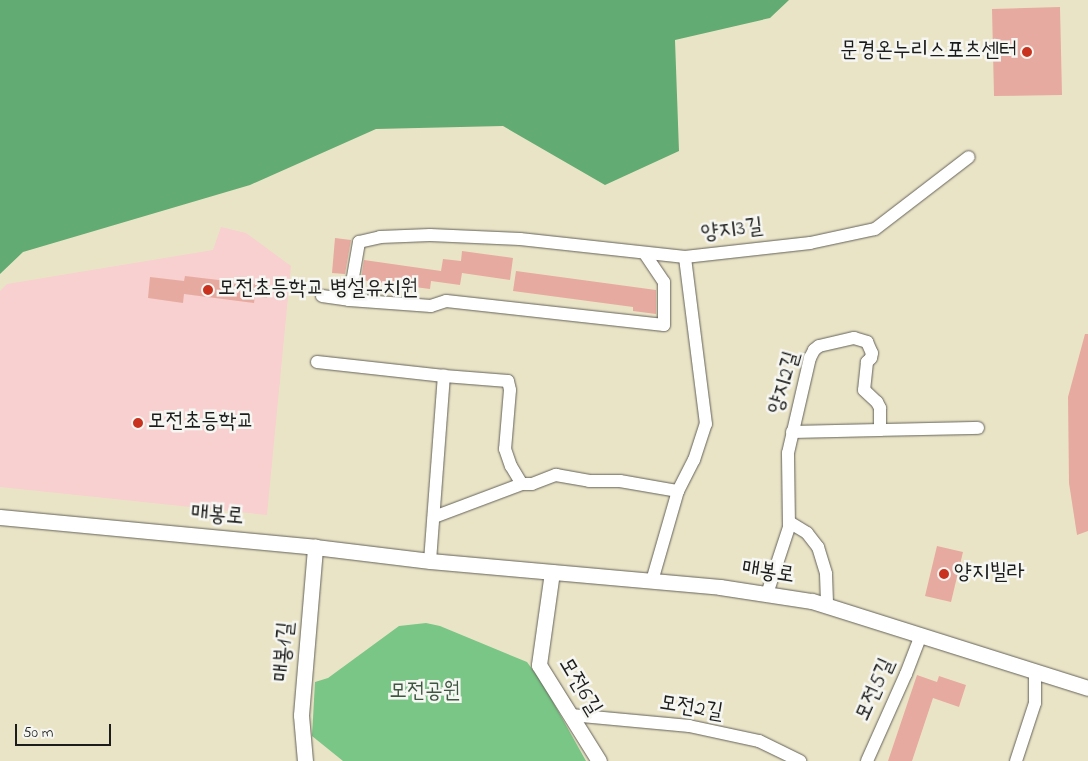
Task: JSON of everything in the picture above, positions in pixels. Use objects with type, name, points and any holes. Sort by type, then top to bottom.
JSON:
[{"type":"street","name":"양지3길","points":[[652,581],[678,491],[694,460],[706,424],[685,257],[810,242],[875,229],[970,157]]},
{"type":"street","points":[[349,300],[359,242],[380,237],[430,235],[520,239],[685,257]]},
{"type":"street","points":[[322,296],[349,300],[431,306],[446,301],[664,325],[664,282],[645,254]]},
{"type":"street","name":"양지2길","points":[[767,594],[789,522],[788,453],[792,432],[810,358],[818,346],[860,338],[871,348],[871,358],[867,362],[864,390],[878,402],[880,408],[880,430]]},
{"type":"street","points":[[317,362],[444,376],[504,380],[510,384],[505,449],[511,466],[522,484]]},
{"type":"street","points":[[430,560],[444,376]]},
{"type":"street","name":"양지2길","points":[[792,432],[978,428]]},
{"type":"street","points":[[434,517],[522,484],[532,484],[556,475],[589,481],[620,481],[678,491]]},
{"type":"street","name":"매봉로","points":[[0,517],[720,587],[812,601],[1088,688]]},
{"type":"street","points":[[789,522],[812,537],[821,553],[827,579],[827,606]]},
{"type":"street","name":"매봉1길","points":[[305,761],[301,714],[315,547]]},
{"type":"street","name":"모전6길","points":[[552,572],[539,665],[599,761]]},
{"type":"street","name":"모전5길","points":[[867,761],[906,674],[921,635]]},
{"type":"street","points":[[1016,761],[1035,704],[1035,671]]},
{"type":"street","name":"모전2길","points":[[571,714],[689,726],[759,741],[800,761]]},
{"type":"shaded area","name":"모전초등학교","points":[[221,227],[246,233],[291,266],[267,515],[0,487],[0,291],[7,284],[213,250]]},
{"type":"green space","points":[[0,0],[789,0],[770,18],[675,40],[679,151],[605,185],[503,126],[376,129],[250,185],[23,252],[0,274]]},
{"type":"green space","name":"모전공원","points":[[426,623],[440,626],[527,662],[543,684],[586,761],[343,761],[312,736],[315,682],[328,678],[399,626]]},
{"type":"building","name":"문경온누리스포츠센터","points":[[1060,7],[1062,95],[994,96],[992,9]]},
{"type":"building","points":[[335,238],[351,240],[345,274],[332,273]]},
{"type":"building","points":[[462,251],[513,258],[510,280],[462,273],[460,285],[431,281],[430,289],[361,280],[364,260],[441,271],[443,259],[461,261]]},
{"type":"building","points":[[516,271],[656,290],[656,314],[633,311],[633,307],[513,291]]},
{"type":"building","name":"모전초등학교 병설유치원","points":[[185,276],[268,286],[267,298],[255,296],[254,303],[184,294],[183,303],[148,298],[150,277],[184,281]]},
{"type":"building","points":[[1085,334],[1088,334],[1088,531],[1077,535],[1069,483],[1068,397]]},
{"type":"building","name":"양지빌라","points":[[937,546],[963,552],[951,602],[925,596]]},
{"type":"building","points":[[917,675],[937,682],[939,676],[966,685],[959,707],[933,698],[912,761],[888,761]]},
{"type":"place","name":"문경온누리스포츠센터","points":[[1027,52]]},
{"type":"place","name":"모전초등학교 병설유치원","points":[[208,290]]},
{"type":"place","name":"모전초등학교","points":[[138,423]]},
{"type":"place","name":"양지빌라","points":[[944,574]]}]
